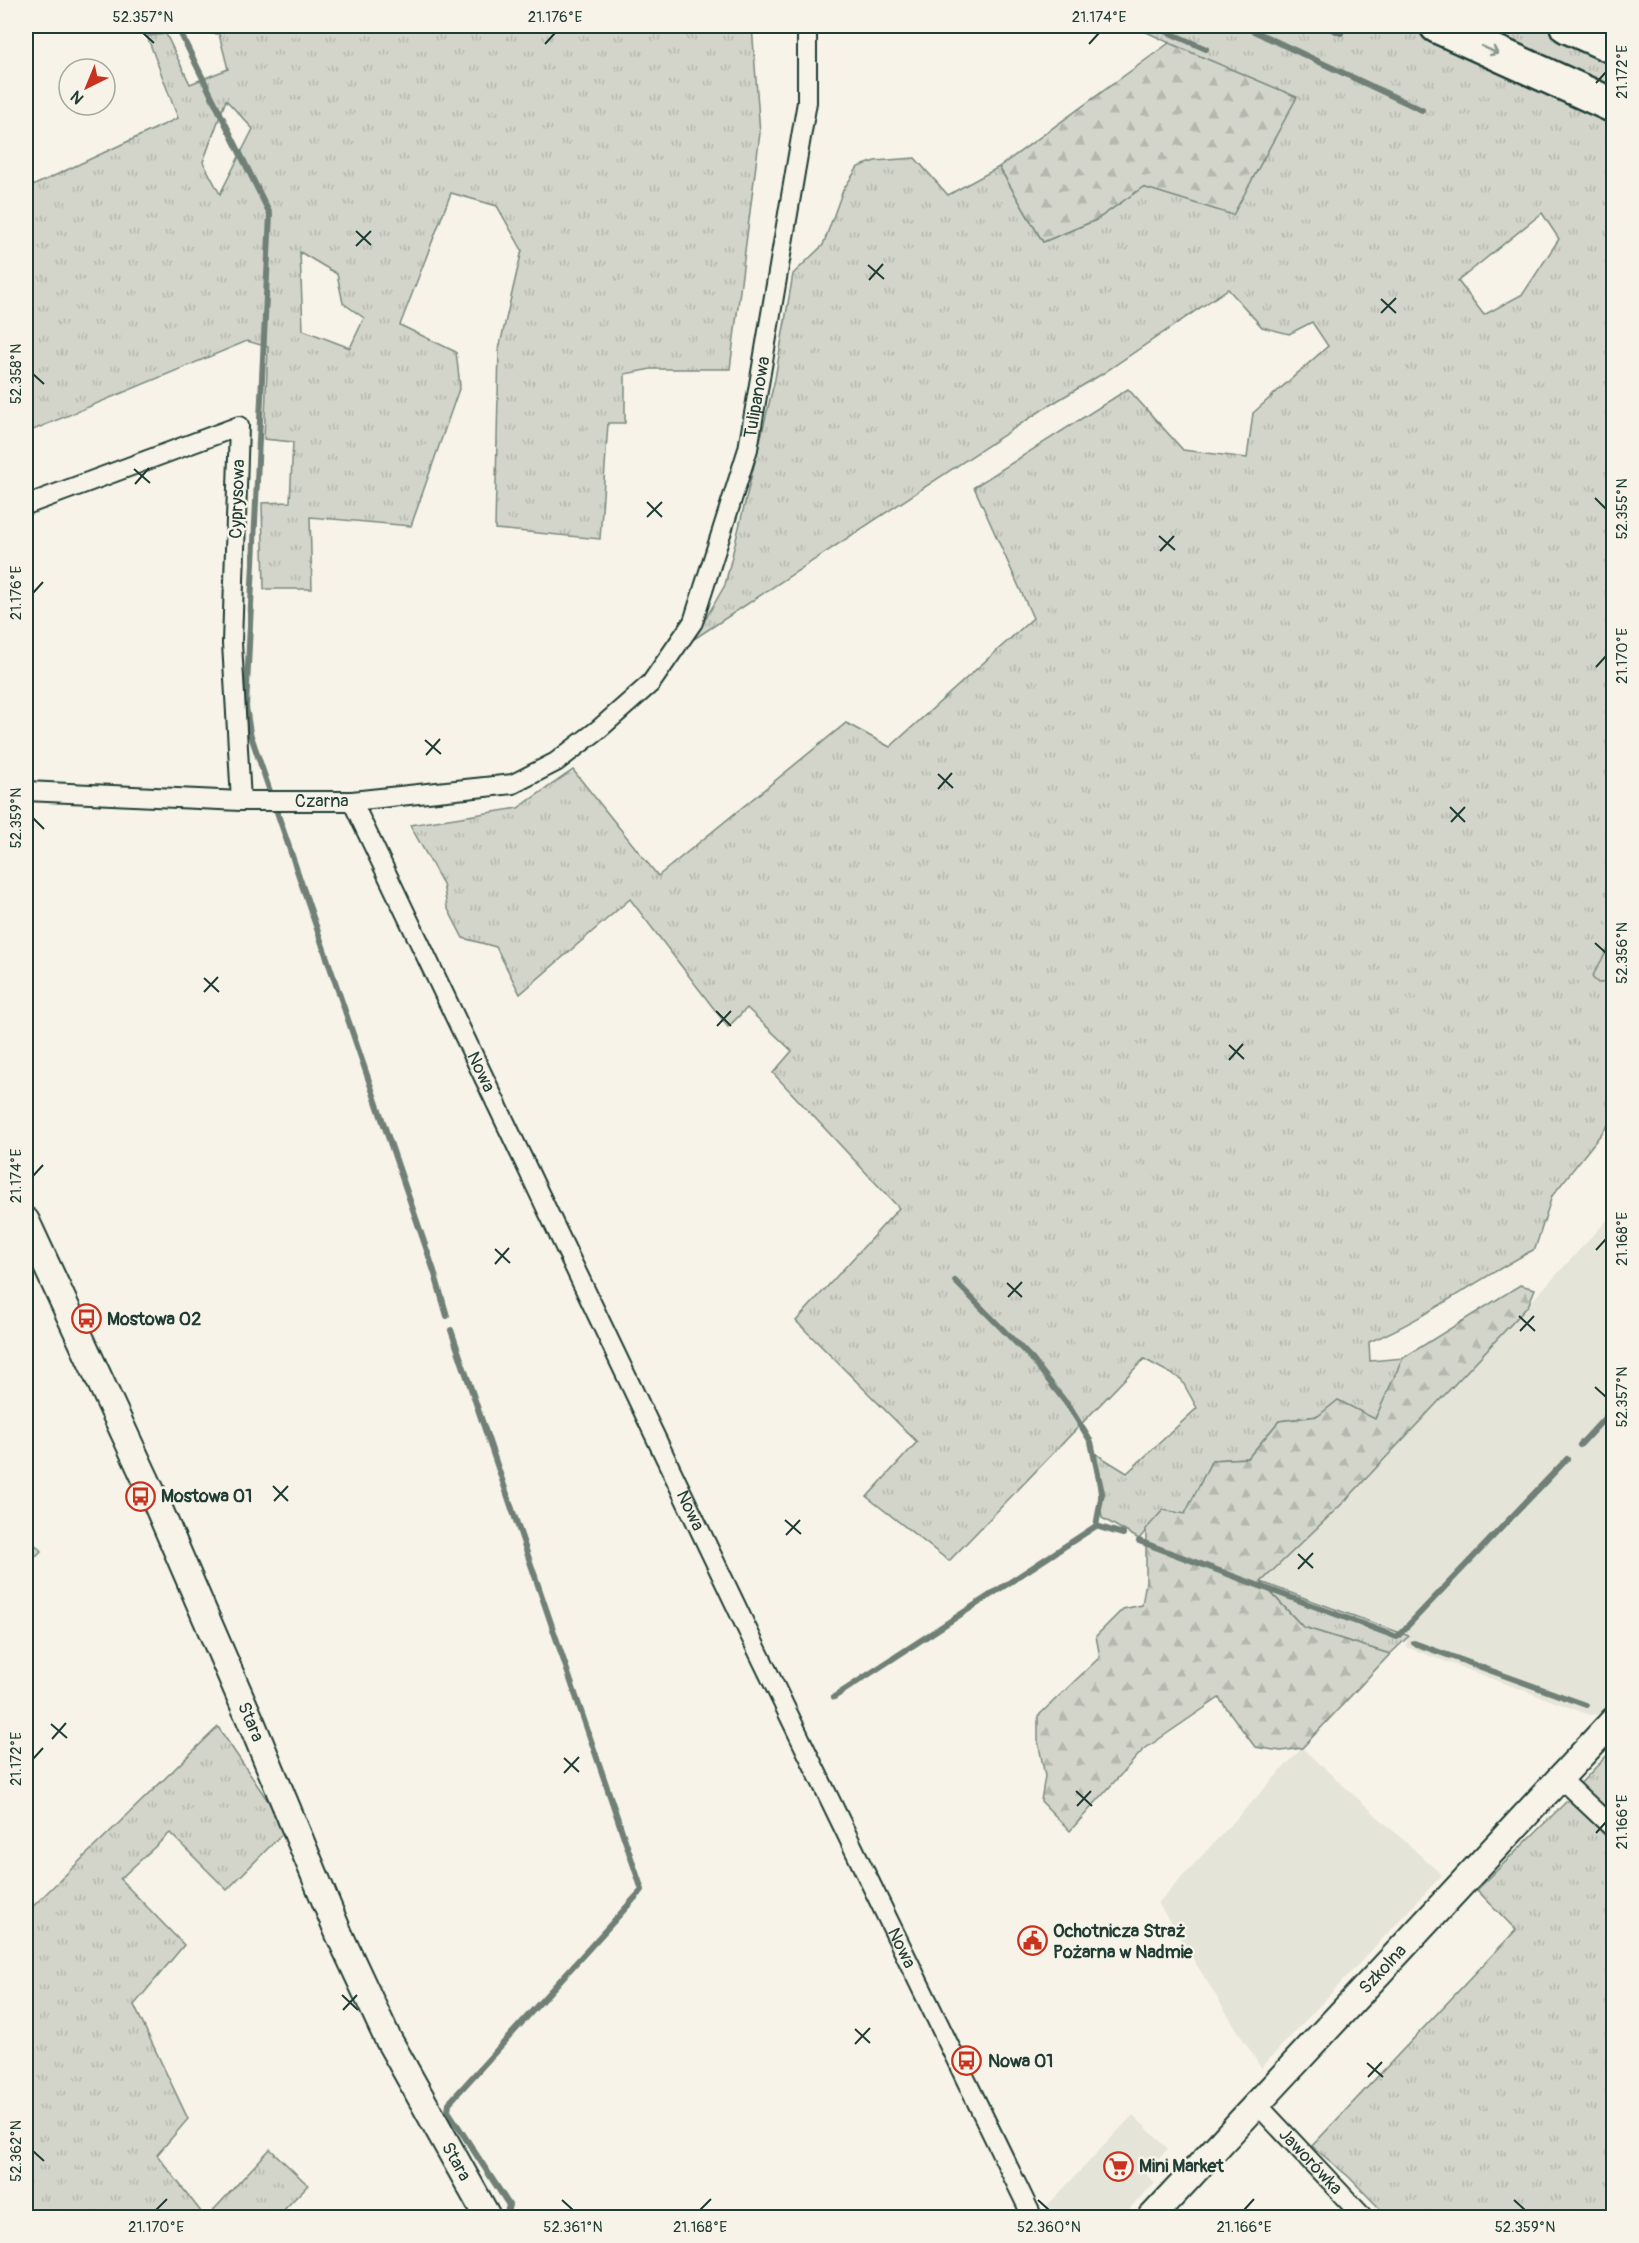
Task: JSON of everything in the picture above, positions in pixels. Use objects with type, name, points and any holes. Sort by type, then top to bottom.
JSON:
[{"type":"highway","points":[[1437,26],[1614,106]]},
{"type":"street","name":"Tulipanowa","points":[[599,729],[651,683],[693,622],[748,449],[807,102],[807,26]]},
{"type":"street","name":"Cyprysowa","points":[[26,505],[239,426],[232,643],[241,801]]},
{"type":"street","name":"Czarna","points":[[26,791],[241,801],[352,801],[513,784],[556,762],[599,729]]},
{"type":"street","name":"Nowa","points":[[352,801],[748,1631],[1034,2217]]},
{"type":"street","name":"Stara","points":[[26,1221],[153,1495],[252,1724],[339,1934],[387,2037],[488,2217]]},
{"type":"street","name":"Szkolna","points":[[1151,2217],[1614,1720]]},
{"type":"street","points":[[1560,1778],[1614,1829]]},
{"type":"street","name":"Jaworówka","points":[[1256,2103],[1364,2217]]},
{"type":"shaded area","points":[[1613,1214],[1614,1700],[1608,1707],[1599,1714],[1590,1715],[1406,1647],[1408,1636],[1261,1582],[1346,1500]]},
{"type":"shaded area","points":[[1302,1748],[1442,1875],[1261,2068],[1158,1903]]},
{"type":"shaded area","points":[[1133,2115],[1168,2149],[1145,2173],[1155,2183],[1121,2217],[1049,2217],[1044,2209]]},
{"type":"green space","points":[[192,26],[752,26],[760,133],[730,369],[651,369],[625,374],[625,423],[608,423],[600,539],[495,529],[499,349],[522,250],[497,206],[451,193],[400,325],[456,352],[460,386],[411,526],[310,517],[312,589],[264,589],[262,503],[290,502],[293,442],[264,439],[268,347],[247,341],[26,433],[26,189],[178,118],[147,36],[166,34],[190,84],[228,69],[219,34],[204,33]],"holes":[[[226,100],[253,129],[220,194],[203,162]],[[300,252],[337,274],[343,303],[364,318],[350,348],[303,330]]]},
{"type":"green space","points":[[1134,26],[1613,26],[1613,1119],[1552,1196],[1535,1249],[1432,1310],[1369,1342],[1370,1361],[1403,1358],[1375,1420],[1318,1416],[1279,1421],[1248,1458],[1212,1460],[1185,1514],[1163,1510],[1139,1539],[1102,1518],[1093,1452],[1127,1473],[1197,1408],[1181,1379],[1144,1359],[949,1561],[867,1497],[917,1442],[796,1321],[899,1208],[773,1073],[792,1051],[747,1008],[728,1027],[630,899],[520,994],[496,947],[463,938],[447,907],[443,884],[410,825],[518,808],[573,770],[658,876],[846,723],[890,747],[1033,618],[974,487],[1128,389],[1183,450],[1247,458],[1253,413],[1328,346],[1312,322],[1289,334],[1262,327],[1228,289],[1102,374],[1045,408],[694,639],[725,585],[775,379],[793,274],[823,245],[843,190],[858,167],[875,161],[915,158],[948,195],[999,167],[1043,242],[1096,220],[1143,187],[1233,214],[1197,56]],"holes":[[[1542,213],[1559,239],[1523,294],[1484,315],[1458,281]]]},
{"type":"green space","points":[[1169,43],[1297,97],[1233,215],[1143,187],[1096,220],[1043,242],[999,167]]},
{"type":"green space","points":[[1613,926],[1613,982],[1598,983],[1592,977],[1609,947]]},
{"type":"green space","points":[[1520,1285],[1535,1289],[1528,1306],[1346,1500],[1261,1582],[1303,1627],[1390,1654],[1302,1748],[1281,1751],[1255,1747],[1219,1698],[1143,1750],[1070,1831],[1041,1801],[1045,1776],[1038,1741],[1038,1716],[1100,1657],[1096,1636],[1123,1609],[1142,1605],[1146,1581],[1146,1529],[1163,1510],[1185,1514],[1212,1460],[1248,1458],[1279,1421],[1318,1416],[1338,1400],[1375,1419],[1403,1358]]},
{"type":"green space","points":[[26,1535],[41,1551],[26,1566]]},
{"type":"green space","points":[[1261,1582],[1409,1636],[1390,1654],[1303,1627]]},
{"type":"green space","points":[[218,1727],[287,1829],[227,1890],[170,1833],[120,1879],[184,1945],[134,2005],[188,2119],[157,2155],[205,2217],[26,2218],[26,1913]]},
{"type":"green space","points":[[1613,1749],[1613,1818],[1578,1786]]},
{"type":"green space","points":[[1569,1799],[1613,1843],[1613,2217],[1388,2217],[1349,2177],[1312,2146],[1516,1930],[1477,1890]]},
{"type":"green space","points":[[270,2149],[308,2185],[277,2217],[207,2217]]},
{"type":"waterway","points":[[177,26],[270,214],[246,707],[250,733],[434,1271],[447,1316]]},
{"type":"waterway","points":[[1154,26],[1206,49]]},
{"type":"waterway","points":[[1243,26],[1422,110]]},
{"type":"waterway","points":[[1324,26],[1341,33]]},
{"type":"waterway","points":[[955,1281],[1032,1359],[1070,1408],[1091,1442],[1102,1493],[1096,1526]]},
{"type":"waterway","points":[[451,1330],[642,1890],[449,2103],[448,2111],[509,2205],[507,2213]]},
{"type":"waterway","points":[[1580,1445],[1614,1408]]},
{"type":"waterway","points":[[1139,1541],[1397,1637],[1567,1459]]},
{"type":"waterway","points":[[834,1697],[1096,1526],[1123,1534]]},
{"type":"waterway","points":[[1414,1643],[1586,1705]]},
{"type":"place","name":"Mostowa 02","points":[[86,1319]]},
{"type":"place","name":"Mostowa 01","points":[[140,1496]]},
{"type":"place","name":"Ochotnicza Straż Pożarna w Nadmie","points":[[1032,1941]]},
{"type":"place","name":"Nowa 01","points":[[967,2061]]},
{"type":"place","name":"Mini Market","points":[[1118,2166]]}]
